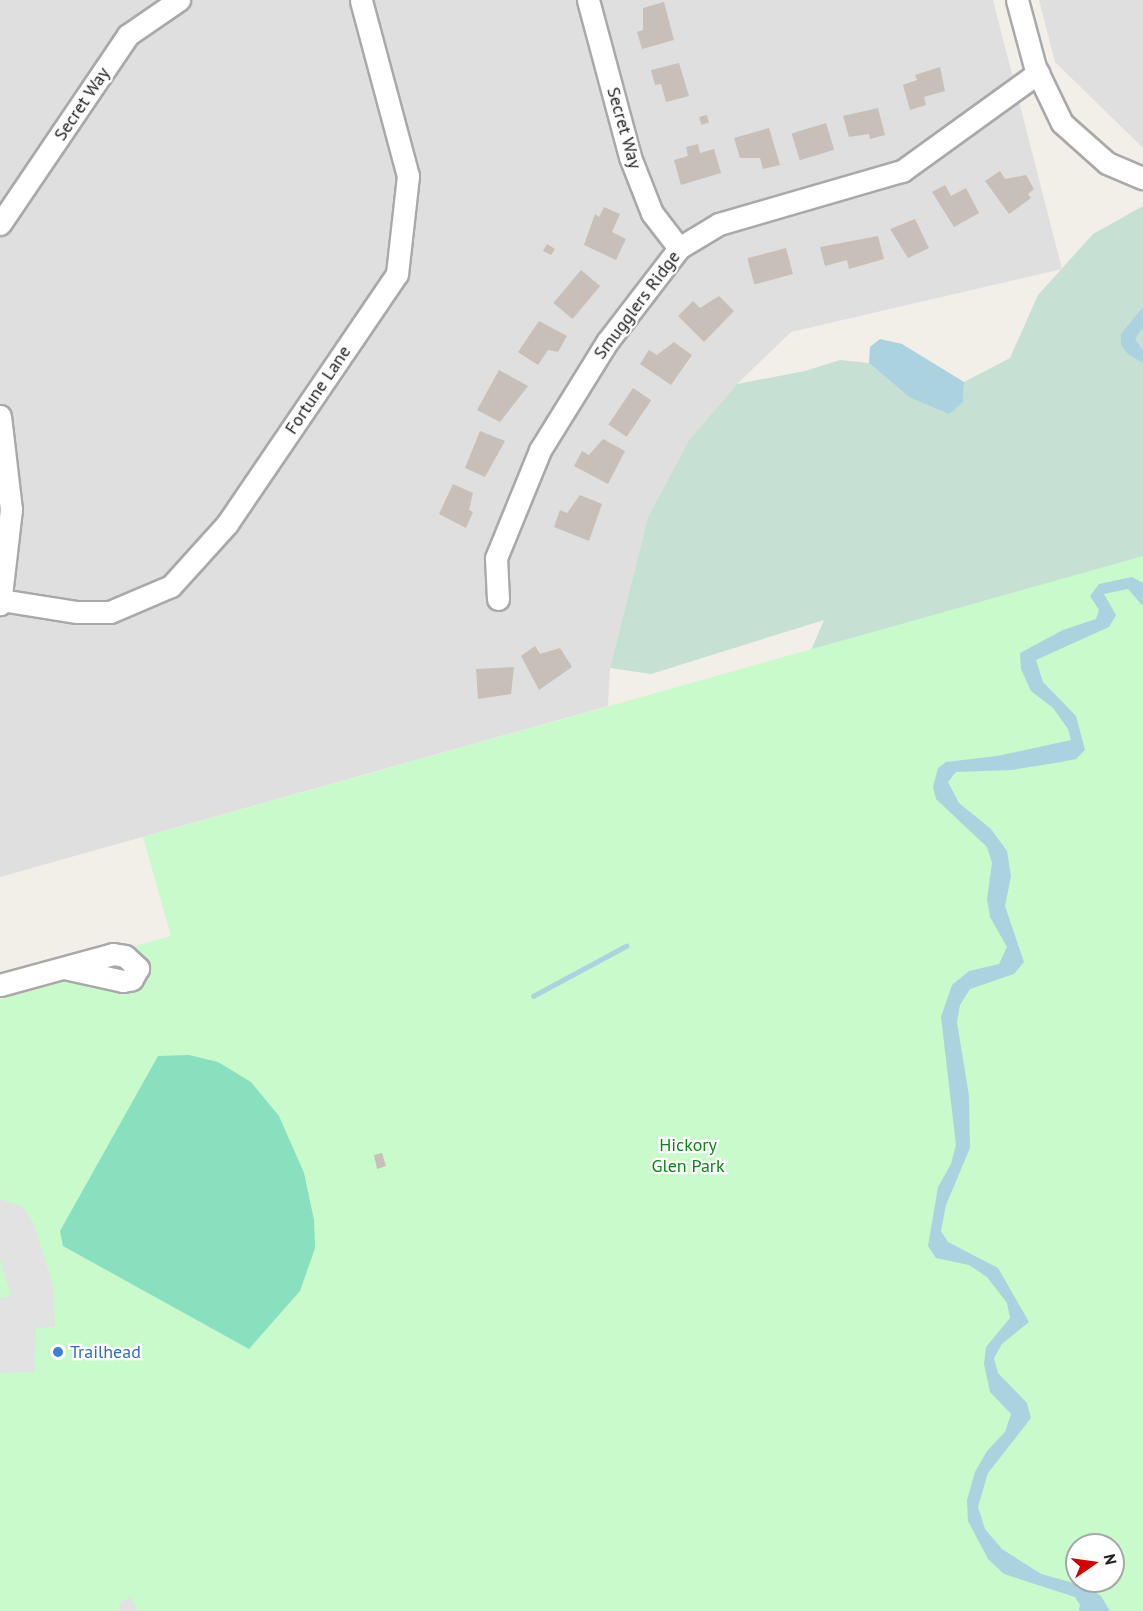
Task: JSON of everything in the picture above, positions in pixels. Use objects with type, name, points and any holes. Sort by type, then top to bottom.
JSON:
[{"type":"street","name":"Secret Way","points":[[0,224],[128,35],[156,12],[179,0]]},
{"type":"street","name":"Fortune Lane","points":[[1,602],[77,612],[110,612],[171,586],[227,524],[397,274],[408,176],[361,0]]},
{"type":"street","name":"Secret Way","points":[[588,0],[630,157],[652,213],[679,248]]},
{"type":"street","points":[[1017,0],[1038,73],[1062,123],[1107,163],[1143,178]]},
{"type":"street","name":"Smugglers Ridge","points":[[498,599],[496,558],[540,450],[607,342],[679,248],[719,224],[902,171],[1038,73]]},
{"type":"street","points":[[0,416],[11,509],[1,602]]},
{"type":"street","points":[[0,985],[65,968]]},
{"type":"shaded area","points":[[0,0],[993,0],[1062,269],[791,332],[737,384],[689,440],[648,517],[610,668],[608,706],[0,877]]},
{"type":"shaded area","points":[[1039,0],[1143,0],[1143,148],[1055,62]]},
{"type":"shaded area","points":[[0,1199],[23,1207],[33,1222],[53,1286],[55,1327],[36,1328],[34,1372],[0,1373],[0,1298],[11,1296],[0,1259]]},
{"type":"shaded area","points":[[130,1597],[138,1611],[120,1611],[119,1603]]},
{"type":"green space","points":[[1143,206],[1143,1611],[973,1611],[778,727],[824,620],[651,674],[610,668],[648,517],[689,440],[737,384],[805,371],[840,360],[869,363],[909,397],[963,402],[964,382],[1010,358],[1038,295],[1093,234]]},
{"type":"green space","name":"Hickory Glen Park","points":[[1143,556],[1143,1611],[0,1611],[0,984],[171,936],[143,837]]},
{"type":"green space","points":[[189,1055],[218,1062],[251,1082],[279,1116],[304,1173],[314,1220],[315,1248],[300,1291],[249,1349],[63,1246],[60,1231],[158,1056]]},
{"type":"water","points":[[1143,307],[1143,327],[1135,339],[1143,351],[1143,363],[1128,354],[1121,345],[1121,334]]},
{"type":"water","points":[[880,339],[902,344],[964,382],[963,402],[949,414],[909,397],[869,363],[870,347]]},
{"type":"water","points":[[1132,577],[1143,583],[1143,606],[1128,589],[1104,594],[1116,615],[1109,627],[1036,660],[1043,682],[1076,716],[1085,750],[1076,759],[1061,762],[1012,770],[956,772],[948,782],[959,803],[991,829],[1007,851],[1011,876],[1005,906],[1024,962],[1014,974],[970,989],[960,1005],[957,1022],[969,1096],[970,1148],[946,1205],[941,1231],[948,1242],[998,1268],[1029,1322],[1002,1344],[994,1358],[998,1373],[1027,1403],[1031,1418],[988,1473],[978,1507],[985,1529],[1002,1549],[1041,1574],[1065,1581],[1065,1593],[1097,1593],[1110,1611],[1079,1611],[1080,1605],[1075,1597],[1004,1574],[988,1559],[968,1521],[967,1500],[975,1472],[987,1451],[1005,1432],[1011,1414],[990,1392],[984,1364],[986,1347],[1010,1318],[1007,1303],[987,1277],[969,1265],[936,1258],[928,1246],[938,1187],[951,1164],[956,1145],[941,1017],[952,985],[969,971],[999,964],[1007,947],[990,917],[987,899],[992,863],[987,847],[936,799],[933,787],[938,768],[946,762],[997,756],[1071,740],[1068,729],[1053,708],[1031,691],[1021,669],[1020,653],[1063,630],[1096,619],[1099,610],[1090,596],[1099,584]]},
{"type":"building","points":[[664,2],[674,40],[642,49],[637,32],[643,30],[643,8]]},
{"type":"building","points":[[679,63],[689,96],[666,102],[661,84],[655,85],[651,70]]},
{"type":"building","points":[[940,67],[945,91],[924,97],[926,105],[910,110],[903,85],[917,80],[915,75]]},
{"type":"building","points":[[878,108],[885,135],[870,139],[869,134],[849,137],[843,116]]},
{"type":"building","points":[[707,115],[709,123],[701,125],[699,117]]},
{"type":"building","points":[[826,123],[834,150],[800,160],[792,134]]},
{"type":"building","points":[[769,128],[780,165],[763,169],[760,158],[740,158],[734,138]]},
{"type":"building","points":[[698,144],[700,153],[714,149],[721,173],[681,185],[674,160],[688,156],[686,147]]},
{"type":"building","points":[[1000,171],[1005,179],[1026,175],[1034,189],[1028,194],[1031,198],[1009,214],[985,181]]},
{"type":"building","points":[[945,185],[951,196],[966,188],[979,213],[954,227],[932,192]]},
{"type":"building","points":[[604,207],[620,214],[612,232],[626,239],[616,260],[584,245],[595,214],[599,217]]},
{"type":"building","points":[[915,219],[929,248],[908,258],[890,229]]},
{"type":"building","points":[[878,236],[884,259],[849,269],[847,260],[825,266],[820,247]]},
{"type":"building","points":[[547,244],[555,249],[551,255],[543,251]]},
{"type":"building","points":[[786,248],[793,274],[754,284],[747,258]]},
{"type":"building","points":[[581,270],[600,286],[573,319],[553,303]]},
{"type":"building","points":[[719,296],[734,311],[704,342],[678,316],[693,301],[700,308]]},
{"type":"building","points":[[539,321],[567,336],[558,352],[548,350],[538,365],[518,352]]},
{"type":"building","points":[[674,342],[692,355],[671,385],[640,364],[649,350],[657,355]]},
{"type":"building","points":[[499,370],[528,386],[500,422],[477,410]]},
{"type":"building","points":[[633,388],[651,400],[627,437],[608,424]]},
{"type":"building","points":[[480,431],[505,441],[485,477],[465,468]]},
{"type":"building","points":[[603,439],[625,451],[608,484],[574,466],[582,451],[589,455]]},
{"type":"building","points":[[453,484],[473,493],[469,510],[473,512],[466,528],[439,514]]},
{"type":"building","points":[[580,495],[602,504],[589,541],[554,527],[560,510],[567,513]]},
{"type":"building","points":[[535,646],[540,654],[560,648],[572,667],[539,690],[521,656]]},
{"type":"building","points":[[514,667],[511,694],[478,699],[476,669]]},
{"type":"building","points":[[382,1153],[386,1166],[377,1169],[374,1155]]},
{"type":"building","name":"Trailhead","points":[[59,1348],[62,1352],[57,1356],[54,1352]]},
{"type":"waterway","points":[[533,996],[626,946]]},
{"type":"place","name":"Trailhead","points":[[58,1352]]}]
